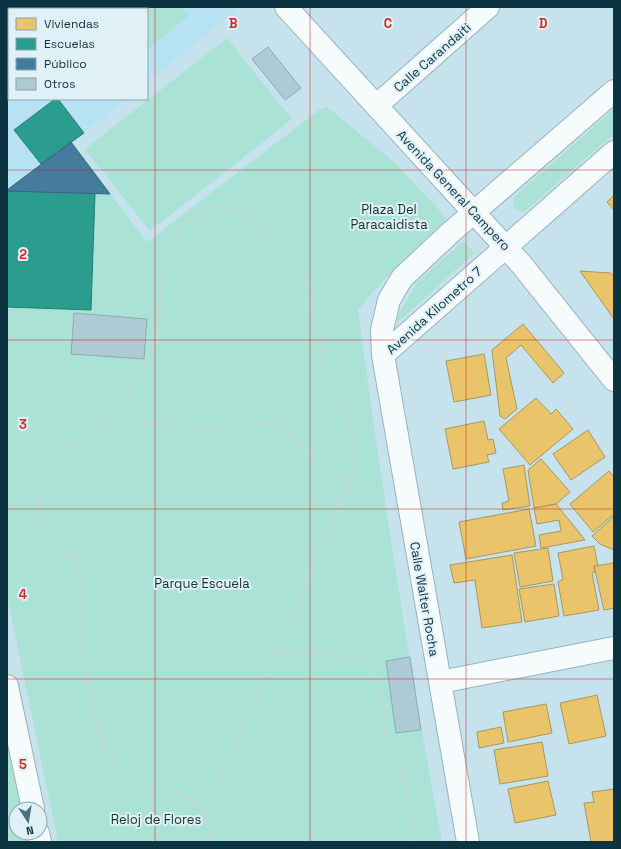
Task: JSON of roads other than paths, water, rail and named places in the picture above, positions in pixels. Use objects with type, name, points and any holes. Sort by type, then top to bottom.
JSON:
[{"type":"street","name":"Avenida General Campero","points":[[286,7],[521,264],[614,380]]},
{"type":"street","name":"Calle Carandaiti","points":[[376,106],[488,7]]},
{"type":"street","name":"Avenida Kilometro 7","points":[[383,355],[382,330],[389,300],[402,278],[474,212],[614,92]]},
{"type":"street","name":"Avenida Kilometro 7","points":[[383,355],[614,152]]},
{"type":"street","name":"Calle Walter Rocha","points":[[383,355],[468,842]]},
{"type":"street","points":[[440,682],[614,648]]},
{"type":"street","points":[[7,686],[31,801]]},
{"type":"park label","name":"Plaza Del Paracaidista","points":[[389,216]]},
{"type":"park label","name":"Parque Escuela","points":[[202,583]]},
{"type":"park label","name":"Reloj de Flores","points":[[156,819]]}]
